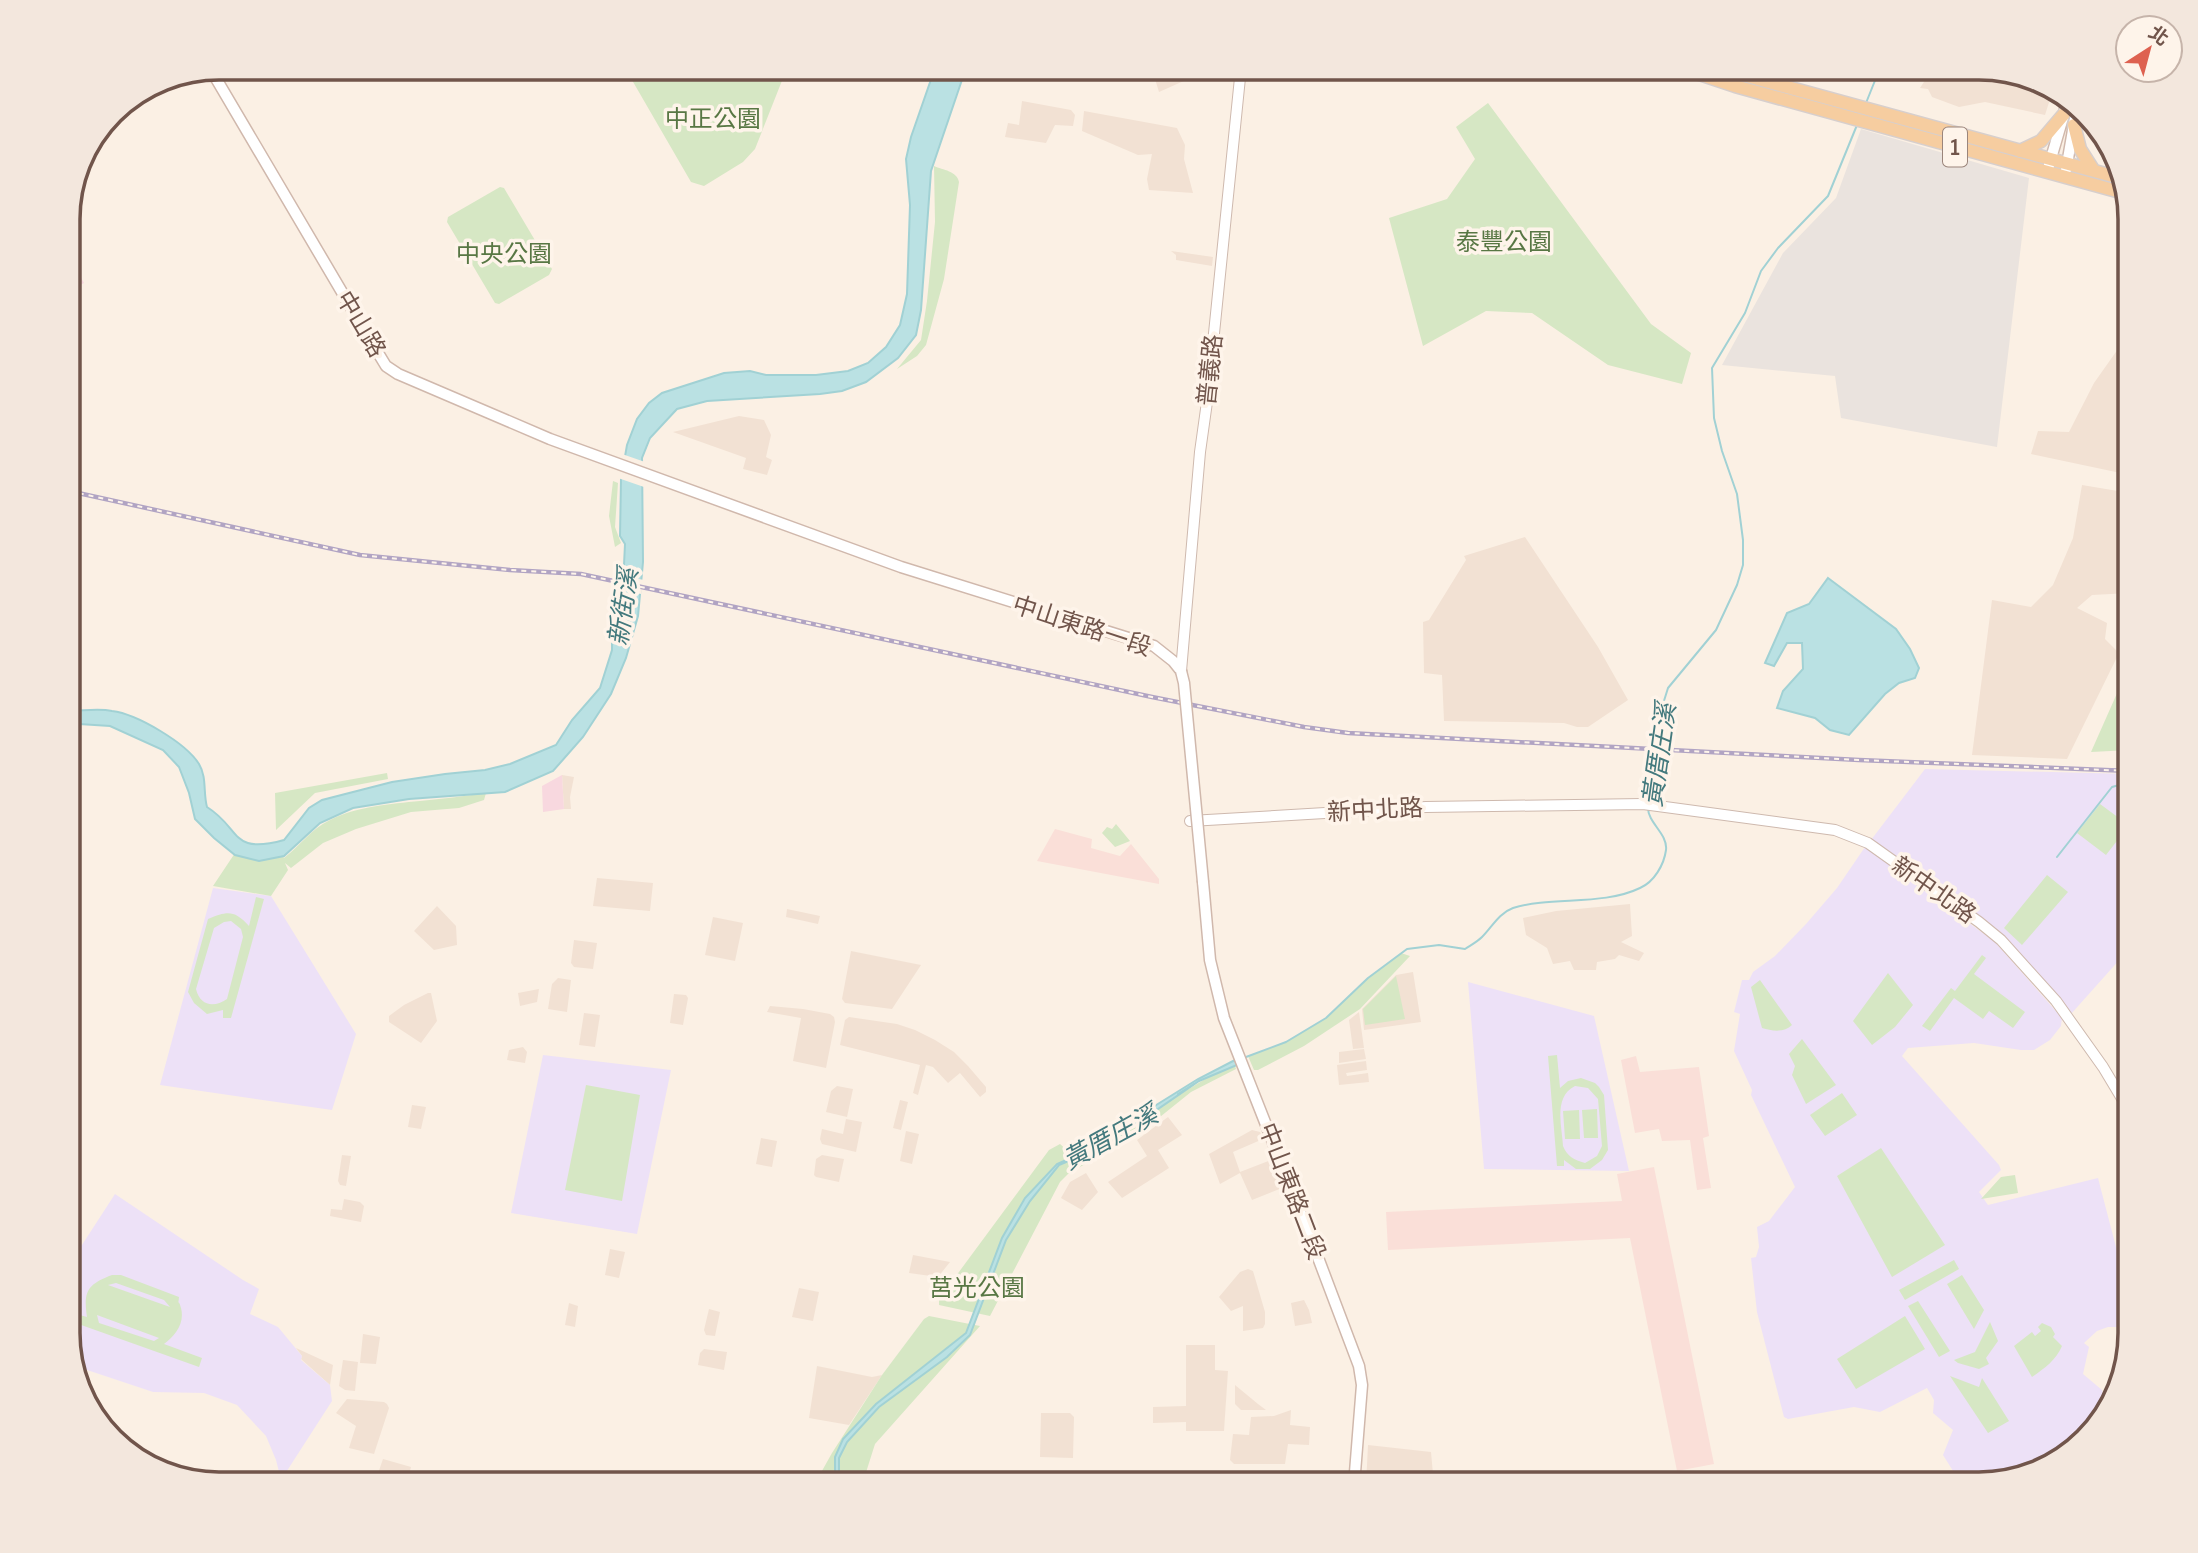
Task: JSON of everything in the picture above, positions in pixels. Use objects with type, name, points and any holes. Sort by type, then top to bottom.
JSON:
[{"type":"main road","name":"中山路","points":[[217,80],[386,366],[463,403],[612,463],[649,475]]},
{"type":"main road","name":"1","points":[[1717,80],[2020,151],[2049,166]]},
{"type":"main road","name":"1","points":[[1755,80],[1861,114],[2066,170],[2114,189]]},
{"type":"main road","points":[[2049,166],[2065,111]]},
{"type":"main road","points":[[2020,151],[2041,141],[2064,114]]},
{"type":"main road","points":[[2066,170],[2075,120]]},
{"type":"main road","points":[[2074,125],[2080,149],[2094,171]]},
{"type":"main road","name":"1","points":[[2066,170],[2094,171],[2110,175]]},
{"type":"main road","name":"中山東路一段","points":[[649,475],[901,568],[1154,646],[1173,661],[1181,671],[1184,683],[1210,960],[1216,990],[1240,1059]]},
{"type":"main road","name":"中山東路二段","points":[[1240,1059],[1356,1357],[1362,1385],[1355,1473]]},
{"type":"street","name":"普義路","points":[[1181,671],[1200,452],[1210,381],[1240,80]]},
{"type":"street","name":"新中北路","points":[[1190,821],[1426,807],[1649,805],[1835,830],[1868,843],[2001,940],[2056,1001],[2118,1092]]},
{"type":"shaded area","points":[[1155,80],[1186,80],[1159,92]]},
{"type":"shaded area","points":[[1925,80],[1978,80],[2023,88],[2050,100],[2045,115],[1985,102],[1959,107],[1932,97],[1928,89],[1920,88]]},
{"type":"shaded area","points":[[1022,101],[1071,110],[1075,115],[1073,126],[1055,125],[1046,143],[1005,137],[1008,123],[1019,125]]},
{"type":"shaded area","points":[[1084,111],[1177,128],[1185,145],[1184,159],[1193,193],[1149,190],[1147,179],[1152,154],[1138,155],[1082,131]]},
{"type":"shaded area","points":[[1861,129],[2029,178],[1997,447],[1841,418],[1835,376],[1722,365],[1783,253],[1836,198]]},
{"type":"shaded area","points":[[1171,251],[1213,257],[1212,266],[1176,260],[1176,255]]},
{"type":"shaded area","points":[[2118,349],[2118,472],[2031,454],[2038,431],[2069,432],[2094,383]]},
{"type":"shaded area","points":[[739,416],[764,420],[771,435],[766,457],[772,460],[767,475],[743,469],[746,458],[673,432]]},
{"type":"shaded area","points":[[2082,485],[2118,491],[2118,594],[2092,595],[2077,608],[2107,623],[2105,639],[2118,655],[2067,759],[1972,755],[1992,600],[2031,607],[2053,585],[2073,538]]},
{"type":"shaded area","points":[[1525,537],[1598,647],[1628,700],[1588,727],[1564,723],[1444,721],[1442,675],[1424,673],[1423,622],[1429,620],[1466,560],[1464,556]]},
{"type":"shaded area","points":[[1925,769],[2118,774],[2118,961],[2071,1014],[2005,940],[1871,840]]},
{"type":"shaded area","points":[[562,775],[574,777],[570,797],[571,809],[564,809]]},
{"type":"shaded area","points":[[562,775],[564,809],[543,812],[542,786]]},
{"type":"shaded area","points":[[1055,829],[1092,839],[1091,848],[1120,856],[1131,844],[1159,879],[1159,884],[1037,861]]},
{"type":"shaded area","points":[[1865,847],[1995,942],[2062,1018],[2061,1026],[2050,1040],[2034,1050],[1974,1043],[1908,1048],[1902,1056],[1999,1165],[2001,1170],[1979,1192],[1988,1205],[2098,1178],[2118,1255],[2118,1327],[2097,1331],[2084,1343],[2089,1347],[2083,1374],[2102,1390],[2103,1394],[2094,1411],[2070,1438],[2040,1458],[2014,1468],[1954,1473],[1943,1455],[1953,1430],[1933,1413],[1934,1400],[1927,1388],[1880,1412],[1854,1407],[1788,1419],[1784,1417],[1757,1312],[1751,1258],[1756,1257],[1759,1247],[1757,1227],[1769,1221],[1795,1187],[1751,1095],[1752,1090],[1734,1051],[1740,1014],[1734,1012],[1742,980],[1749,980],[1753,972],[1775,956],[1837,888]]},
{"type":"shaded area","points":[[597,878],[653,883],[650,911],[593,906]]},
{"type":"shaded area","points":[[213,888],[271,896],[356,1034],[332,1110],[160,1085]]},
{"type":"shaded area","points":[[1630,904],[1632,936],[1621,942],[1644,953],[1639,961],[1619,955],[1615,959],[1597,962],[1596,970],[1574,970],[1570,961],[1553,964],[1547,948],[1526,935],[1523,918],[1556,911]]},
{"type":"shaded area","points":[[437,906],[456,926],[457,945],[434,950],[414,931]]},
{"type":"shaded area","points":[[787,909],[820,916],[818,924],[786,917]]},
{"type":"shaded area","points":[[713,917],[743,923],[735,961],[705,955]]},
{"type":"shaded area","points":[[574,940],[597,943],[593,969],[574,967],[571,963]]},
{"type":"shaded area","points":[[851,951],[921,965],[892,1009],[845,1003],[842,999]]},
{"type":"shaded area","points":[[1413,972],[1421,1022],[1364,1030],[1362,1009],[1396,975]]},
{"type":"shaded area","points":[[558,978],[571,980],[567,1012],[548,1009],[552,984]]},
{"type":"shaded area","points":[[1468,982],[1594,1016],[1629,1171],[1484,1169]]},
{"type":"shaded area","points":[[539,989],[537,1002],[520,1006],[518,993]]},
{"type":"shaded area","points":[[431,993],[437,1021],[421,1043],[389,1022],[389,1016]]},
{"type":"shaded area","points":[[674,994],[686,995],[688,998],[683,1025],[670,1023]]},
{"type":"shaded area","points":[[770,1006],[803,1009],[834,1017],[826,1068],[793,1061],[801,1018],[767,1012]]},
{"type":"shaded area","points":[[1359,1012],[1364,1048],[1353,1049],[1349,1020]]},
{"type":"shaded area","points":[[584,1013],[600,1015],[595,1047],[579,1045]]},
{"type":"shaded area","points":[[849,1017],[897,1024],[935,1040],[954,1052],[968,1066],[986,1087],[986,1092],[980,1097],[960,1073],[948,1083],[933,1067],[926,1065],[918,1095],[913,1093],[920,1065],[840,1045],[845,1020]]},
{"type":"shaded area","points":[[523,1047],[527,1052],[525,1063],[507,1060],[509,1050]]},
{"type":"shaded area","points":[[1364,1049],[1366,1059],[1339,1063],[1339,1052]]},
{"type":"shaded area","points":[[543,1055],[671,1070],[637,1234],[511,1213]]},
{"type":"shaded area","points":[[1636,1056],[1640,1072],[1699,1067],[1709,1136],[1703,1138],[1711,1188],[1697,1190],[1690,1140],[1662,1141],[1659,1129],[1635,1133],[1621,1060]]},
{"type":"shaded area","points":[[1366,1061],[1367,1070],[1346,1073],[1347,1076],[1368,1073],[1369,1082],[1339,1085],[1337,1065]]},
{"type":"shaded area","points":[[837,1086],[853,1089],[847,1117],[826,1112],[831,1091]]},
{"type":"shaded area","points":[[900,1100],[908,1102],[901,1130],[893,1128]]},
{"type":"shaded area","points":[[412,1105],[426,1107],[421,1129],[408,1127]]},
{"type":"shaded area","points":[[1168,1117],[1182,1135],[1158,1150],[1169,1168],[1122,1198],[1108,1182],[1147,1156],[1137,1140]]},
{"type":"shaded area","points":[[846,1119],[862,1122],[856,1152],[822,1144],[822,1129],[843,1134]]},
{"type":"shaded area","points":[[1252,1130],[1260,1132],[1263,1139],[1233,1152],[1240,1172],[1271,1160],[1282,1188],[1252,1200],[1240,1173],[1220,1184],[1209,1154]]},
{"type":"shaded area","points":[[906,1131],[919,1134],[912,1164],[900,1161]]},
{"type":"shaded area","points":[[761,1138],[777,1141],[772,1167],[756,1164]]},
{"type":"shaded area","points":[[342,1155],[351,1156],[346,1186],[340,1185],[338,1181]]},
{"type":"shaded area","points":[[822,1155],[844,1159],[839,1182],[814,1175],[816,1159]]},
{"type":"shaded area","points":[[1654,1167],[1714,1464],[1677,1471],[1630,1238],[1388,1250],[1386,1212],[1622,1201],[1617,1174]]},
{"type":"shaded area","points":[[1086,1173],[1098,1192],[1082,1210],[1061,1198],[1070,1182]]},
{"type":"shaded area","points":[[115,1194],[259,1289],[250,1314],[278,1327],[302,1356],[301,1360],[330,1385],[332,1401],[286,1473],[279,1473],[266,1436],[237,1405],[204,1393],[153,1392],[86,1370],[81,1342],[81,1247]]},
{"type":"shaded area","points":[[344,1199],[360,1202],[364,1206],[361,1222],[330,1216],[331,1209],[342,1210]]},
{"type":"shaded area","points":[[610,1249],[625,1252],[619,1278],[605,1275]]},
{"type":"shaded area","points":[[913,1255],[950,1262],[938,1277],[909,1273]]},
{"type":"shaded area","points":[[1248,1269],[1253,1271],[1265,1312],[1265,1324],[1263,1328],[1243,1331],[1243,1306],[1231,1311],[1219,1297],[1240,1272]]},
{"type":"shaded area","points":[[799,1288],[819,1292],[813,1321],[792,1317]]},
{"type":"shaded area","points":[[1304,1300],[1312,1323],[1295,1326],[1291,1303]]},
{"type":"shaded area","points":[[569,1303],[578,1306],[575,1327],[565,1325]]},
{"type":"shaded area","points":[[709,1309],[720,1312],[715,1336],[706,1335],[704,1330]]},
{"type":"shaded area","points":[[363,1334],[380,1337],[376,1364],[360,1363]]},
{"type":"shaded area","points":[[1186,1345],[1215,1345],[1215,1370],[1228,1371],[1224,1431],[1186,1431],[1186,1422],[1153,1423],[1153,1407],[1186,1406]]},
{"type":"shaded area","points":[[296,1348],[333,1365],[330,1385],[301,1359],[302,1356]]},
{"type":"shaded area","points":[[704,1349],[727,1352],[724,1370],[698,1365],[700,1353]]},
{"type":"shaded area","points":[[343,1360],[358,1362],[355,1391],[339,1386]]},
{"type":"shaded area","points":[[817,1366],[872,1377],[882,1375],[849,1425],[809,1418]]},
{"type":"shaded area","points":[[1235,1385],[1266,1410],[1241,1410],[1235,1404]]},
{"type":"shaded area","points":[[347,1399],[384,1402],[389,1408],[374,1454],[349,1448],[356,1426],[336,1413]]},
{"type":"shaded area","points":[[1291,1410],[1290,1425],[1310,1427],[1309,1445],[1288,1444],[1285,1464],[1234,1464],[1230,1460],[1233,1434],[1249,1435],[1251,1417],[1274,1416]]},
{"type":"shaded area","points":[[1041,1413],[1070,1413],[1074,1417],[1073,1458],[1040,1457]]},
{"type":"shaded area","points":[[1368,1445],[1431,1452],[1433,1473],[1367,1473]]},
{"type":"shaded area","points":[[383,1459],[411,1467],[409,1473],[378,1473]]},
{"type":"green space","name":"中正公園","points":[[632,80],[782,80],[755,149],[743,162],[704,186],[691,182]]},
{"type":"green space","name":"泰豐公園","points":[[1488,103],[1651,324],[1691,353],[1682,384],[1608,365],[1532,313],[1486,311],[1423,346],[1389,218],[1447,199],[1475,159],[1456,127]]},
{"type":"green space","points":[[934,166],[953,173],[959,182],[944,279],[926,345],[917,356],[897,369],[921,340],[935,222]]},
{"type":"green space","name":"中央公園","points":[[500,187],[504,188],[552,269],[549,275],[499,304],[495,303],[447,222],[448,217]]},
{"type":"green space","points":[[613,481],[618,483],[615,527],[621,543],[615,547],[609,516]]},
{"type":"green space","points":[[2118,691],[2118,751],[2091,752]]},
{"type":"green space","points":[[387,773],[388,779],[315,793],[276,830],[275,793]]},
{"type":"green space","points":[[486,793],[484,800],[459,808],[411,812],[356,829],[323,843],[291,868],[285,863],[288,870],[271,896],[213,886],[237,850],[281,852],[284,858],[311,833],[341,815],[386,805]]},
{"type":"green space","points":[[2100,804],[2118,817],[2118,840],[2106,855],[2077,833]]},
{"type":"green space","points":[[1116,824],[1130,841],[1115,847],[1102,833],[1107,827],[1112,829]]},
{"type":"green space","points":[[2047,875],[2068,892],[2022,945],[2004,928]]},
{"type":"green space","points":[[256,897],[264,899],[231,1018],[223,1018],[223,1010],[207,1014],[194,1003],[188,992],[208,919],[230,914],[239,917],[249,926]],"holes":[[[231,921],[241,929],[243,937],[227,999],[217,1004],[208,1004],[201,999],[196,989],[214,928]]]},
{"type":"green space","points":[[1401,953],[1410,956],[1360,1009],[1304,1046],[1254,1070],[1248,1056],[1286,1042],[1326,1018],[1368,978]]},
{"type":"green space","points":[[1982,955],[1986,958],[1974,974],[2025,1012],[2013,1028],[1989,1011],[1983,1019],[1954,998],[1930,1031],[1922,1026],[1951,988],[1955,991]]},
{"type":"green space","points":[[1888,973],[1913,1005],[1895,1027],[1872,1045],[1853,1021]]},
{"type":"green space","points":[[1396,976],[1405,1019],[1365,1025],[1363,1009]]},
{"type":"green space","points":[[1760,980],[1792,1025],[1789,1028],[1778,1031],[1762,1028],[1751,987]]},
{"type":"green space","points":[[1802,1039],[1836,1085],[1806,1104],[1792,1075],[1795,1066],[1789,1054]]},
{"type":"green space","points":[[1557,1055],[1560,1088],[1568,1081],[1581,1078],[1595,1083],[1604,1095],[1608,1150],[1602,1160],[1590,1169],[1576,1169],[1564,1160],[1564,1166],[1557,1166],[1548,1056]],"holes":[[[1575,1086],[1588,1088],[1598,1099],[1602,1146],[1597,1156],[1585,1163],[1571,1157],[1563,1146],[1560,1113],[1568,1091]]]},
{"type":"green space","name":"莒光公園","points":[[1234,1063],[1236,1069],[1191,1092],[1145,1129],[1068,1174],[1060,1182],[990,1316],[939,1305],[939,1299],[1049,1150],[1060,1144],[1070,1153],[1096,1146],[1100,1149],[1165,1104]]},
{"type":"green space","points":[[586,1085],[640,1095],[622,1201],[565,1190]]},
{"type":"green space","points":[[1842,1093],[1857,1115],[1825,1136],[1810,1115]]},
{"type":"green space","points":[[1597,1109],[1598,1138],[1584,1138],[1582,1110]]},
{"type":"green space","points":[[1579,1110],[1580,1139],[1565,1139],[1563,1111]]},
{"type":"green space","points":[[1881,1148],[1945,1245],[1892,1277],[1837,1176]]},
{"type":"green space","points":[[2015,1175],[2018,1193],[1981,1199],[2001,1177]]},
{"type":"green space","points":[[1954,1260],[1959,1269],[1905,1300],[1899,1290]]},
{"type":"green space","points":[[112,1275],[121,1275],[179,1297],[182,1319],[175,1333],[164,1344],[202,1358],[199,1367],[81,1325],[81,1315],[87,1317],[87,1295],[92,1285]],"holes":[[[116,1283],[164,1300],[170,1307],[108,1285]],[[97,1315],[159,1338],[154,1341],[99,1323]]]},
{"type":"green space","points":[[1962,1275],[1984,1310],[1974,1329],[1947,1284]]},
{"type":"green space","points":[[1918,1301],[1950,1351],[1939,1357],[1908,1306]]},
{"type":"green space","name":"莒光公園","points":[[929,1316],[980,1326],[875,1444],[866,1473],[821,1473],[882,1375]]},
{"type":"green space","points":[[1905,1316],[1925,1349],[1856,1389],[1837,1359]]},
{"type":"green space","points":[[1990,1322],[1998,1341],[1986,1358],[1989,1364],[1979,1369],[1954,1360],[1975,1352]]},
{"type":"green space","points":[[2042,1323],[2051,1327],[2055,1334],[2053,1337],[2062,1346],[2053,1360],[2032,1377],[2014,1346],[2032,1332],[2035,1336],[2041,1331],[2038,1327]]},
{"type":"green space","points":[[1950,1376],[1979,1387],[1982,1378],[2009,1421],[1988,1433]]},
{"type":"water","name":"新街溪","points":[[931,80],[962,80],[931,171],[921,310],[916,335],[898,358],[866,382],[842,391],[820,394],[707,401],[677,409],[650,438],[642,458],[643,562],[638,616],[626,658],[611,694],[583,737],[553,771],[505,792],[409,799],[353,808],[320,823],[284,856],[259,861],[235,855],[195,819],[179,767],[163,750],[110,726],[81,724],[81,711],[122,713],[172,739],[199,764],[203,774],[207,807],[238,837],[254,844],[284,840],[309,808],[322,800],[392,782],[485,770],[510,764],[556,745],[572,720],[600,688],[612,650],[612,627],[624,565],[625,544],[620,536],[621,479],[627,445],[637,419],[649,403],[662,393],[724,373],[750,371],[766,375],[816,375],[848,371],[868,363],[886,347],[900,325],[907,294],[910,205],[906,159]]},
{"type":"water","points":[[1828,578],[1896,629],[1919,668],[1915,678],[1899,683],[1885,694],[1849,735],[1830,730],[1815,718],[1777,708],[1783,691],[1803,669],[1802,643],[1787,643],[1774,666],[1765,663],[1787,613],[1809,604]]},
{"type":"water","points":[[1235,1060],[1237,1065],[1199,1081],[1104,1146],[1059,1165],[1030,1201],[1006,1240],[970,1335],[947,1357],[879,1407],[847,1442],[839,1458],[839,1473],[835,1473],[835,1457],[843,1439],[876,1404],[966,1333],[1002,1238],[1025,1198],[1057,1164],[1102,1144],[1198,1079]]},
{"type":"pier","points":[[622,454],[645,462],[644,487],[618,478]]},
{"type":"pier","points":[[619,575],[644,580],[641,594],[617,589]]},
{"type":"waterway","name":"黃厝庄溪","points":[[1866,103],[1875,80]]},
{"type":"waterway","name":"黃厝庄溪","points":[[1648,802],[1658,720],[1668,688],[1716,630],[1737,585],[1743,565],[1743,540],[1737,494],[1714,418],[1712,368],[1745,313],[1761,271],[1778,248],[1828,196],[1857,125]]},
{"type":"waterway","points":[[2057,857],[2112,787],[2118,785]]},
{"type":"waterway","name":"黃厝庄溪","points":[[1246,1057],[1286,1042],[1326,1018],[1368,978],[1407,949],[1439,945],[1465,949],[1480,939],[1504,913],[1513,908],[1544,902],[1626,894],[1650,882],[1663,861],[1666,844],[1651,819],[1648,808]]},
{"type":"waterway","name":"黃厝庄溪","points":[[1178,1094],[1194,1084]]},
{"type":"railway","points":[[81,494],[360,555],[581,574],[1152,697],[1348,733],[1859,760],[2118,771]]}]
